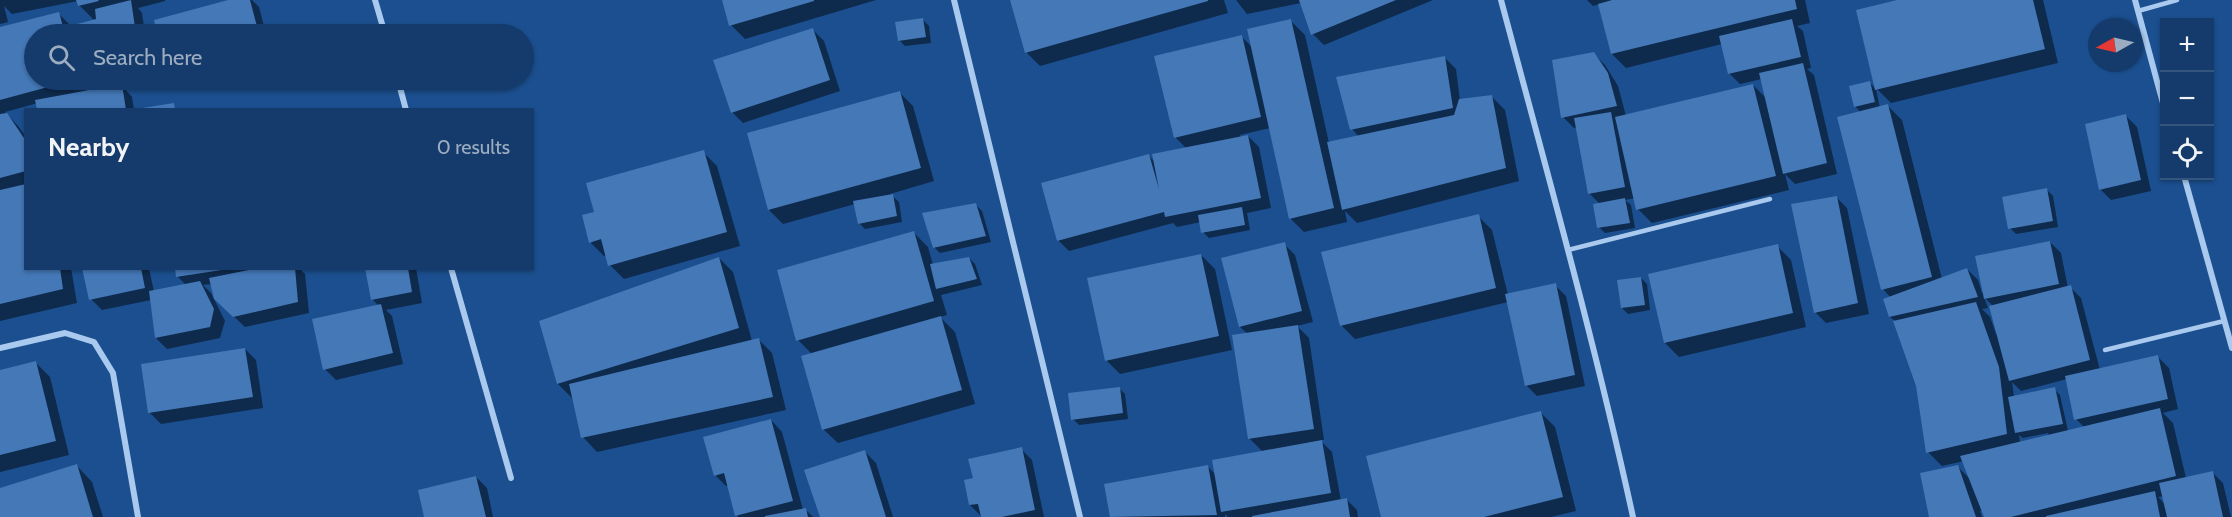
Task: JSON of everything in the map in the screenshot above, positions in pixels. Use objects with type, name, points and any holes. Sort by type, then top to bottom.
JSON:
[{"type":"street","points":[[375,0],[382,24]]},
{"type":"street","points":[[954,0],[1080,517]]},
{"type":"street","points":[[1501,0],[1568,250],[1615,435],[1633,517]]},
{"type":"street","points":[[2135,0],[2160,92]]},
{"type":"street","points":[[401,90],[405,108]]},
{"type":"street","points":[[2185,180],[2232,348]]},
{"type":"street","points":[[453,270],[511,478]]},
{"type":"street","points":[[0,348],[65,333],[94,342],[113,373],[138,517]]},
{"type":"lane","points":[[2138,10],[2176,0]]},
{"type":"lane","points":[[1568,250],[1770,199]]},
{"type":"lane","points":[[2105,350],[2224,321]]},
{"type":"building","points":[[76,0],[98,0],[99,1],[78,6]]},
{"type":"building","points":[[131,0],[135,24],[77,24],[96,19],[95,9]]},
{"type":"building","points":[[228,0],[250,0],[256,24],[155,24],[154,20]]},
{"type":"building","points":[[722,0],[814,0],[814,1],[729,26]]},
{"type":"building","points":[[1010,0],[1208,0],[1208,1],[1025,53]]},
{"type":"building","points":[[1299,0],[1396,0],[1311,35]]},
{"type":"building","points":[[1612,0],[1795,0],[1797,9],[1611,54],[1598,4]]},
{"type":"building","points":[[1897,0],[2033,0],[2045,49],[1875,90],[1856,10]]},
{"type":"building","points":[[59,12],[62,24],[24,24],[24,90],[37,90],[0,100],[0,27]]},
{"type":"building","points":[[923,18],[926,37],[898,41],[895,22]]},
{"type":"building","points":[[1291,19],[1334,208],[1289,219],[1247,29]]},
{"type":"building","points":[[1792,19],[1801,57],[1728,74],[1719,36]]},
{"type":"building","points":[[813,28],[830,80],[731,113],[713,60]]},
{"type":"building","points":[[1242,35],[1261,117],[1174,138],[1154,56]]},
{"type":"building","points":[[1594,52],[1608,73],[1617,106],[1561,118],[1552,60]]},
{"type":"building","points":[[1445,56],[1453,108],[1350,130],[1336,77]]},
{"type":"building","points":[[1803,63],[1827,163],[1783,174],[1759,73]]},
{"type":"building","points":[[1870,81],[1875,102],[1854,107],[1849,86]]},
{"type":"building","points":[[1753,84],[1776,176],[1636,210],[1615,117]]},
{"type":"building","points":[[89,90],[123,90],[126,108],[37,108],[35,100]]},
{"type":"building","points":[[900,91],[921,168],[768,210],[747,133]]},
{"type":"building","points":[[1492,95],[1506,168],[1342,210],[1327,142],[1454,115],[1459,99]]},
{"type":"building","points":[[174,103],[175,108],[142,108]]},
{"type":"building","points":[[1888,104],[1932,277],[1881,290],[1837,117]]},
{"type":"building","points":[[1611,112],[1625,187],[1588,194],[1574,118]]},
{"type":"building","points":[[7,113],[24,138],[24,172],[0,178],[0,114]]},
{"type":"building","points":[[2126,114],[2141,180],[2099,190],[2085,124]]},
{"type":"building","points":[[1248,135],[1261,198],[1165,217],[1164,212],[1057,241],[1041,183],[1149,154],[1159,189],[1152,154]]},
{"type":"building","points":[[704,150],[727,232],[608,266],[601,239],[589,243],[582,215],[594,212],[586,183]]},
{"type":"building","points":[[24,184],[24,270],[60,270],[63,289],[0,304],[0,190]]},
{"type":"building","points":[[2047,188],[2053,221],[2008,229],[2002,197]]},
{"type":"building","points":[[893,194],[897,216],[858,224],[853,201]]},
{"type":"building","points":[[1837,196],[1858,303],[1814,313],[1791,204]]},
{"type":"building","points":[[1625,198],[1630,223],[1597,228],[1593,204]]},
{"type":"building","points":[[976,203],[986,236],[933,248],[922,213]]},
{"type":"building","points":[[1242,207],[1245,225],[1201,233],[1198,215]]},
{"type":"building","points":[[1479,214],[1496,288],[1340,326],[1321,252]]},
{"type":"building","points":[[914,231],[934,301],[796,341],[777,270]]},
{"type":"building","points":[[2050,241],[2059,284],[1984,299],[1975,256]]},
{"type":"building","points":[[1285,242],[1302,311],[1239,327],[1221,258]]},
{"type":"building","points":[[1778,244],[1793,313],[1664,343],[1648,274]]},
{"type":"building","points":[[1201,254],[1219,336],[1105,361],[1087,278]]},
{"type":"building","points":[[719,257],[739,328],[557,384],[539,321]]},
{"type":"building","points":[[969,257],[977,279],[936,289],[930,264]]},
{"type":"building","points":[[1967,268],[1978,297],[1889,317],[1883,299]]},
{"type":"building","points":[[82,270],[141,270],[145,288],[89,300]]},
{"type":"building","points":[[175,270],[222,270],[176,277]]},
{"type":"building","points":[[248,270],[295,270],[298,302],[233,317],[214,299],[209,278]]},
{"type":"building","points":[[365,270],[408,270],[412,292],[371,300]]},
{"type":"building","points":[[1641,277],[1645,305],[1621,308],[1617,280]]},
{"type":"building","points":[[200,281],[214,309],[210,327],[155,338],[149,291]]},
{"type":"building","points":[[1556,283],[1575,375],[1525,386],[1505,294]]},
{"type":"building","points":[[2071,285],[2090,360],[2009,381],[1989,306]]},
{"type":"building","points":[[1976,302],[1999,367],[2007,434],[1926,453],[1916,386],[1893,321]]},
{"type":"building","points":[[381,304],[393,353],[323,370],[312,319]]},
{"type":"building","points":[[941,316],[962,390],[822,430],[801,356]]},
{"type":"building","points":[[1298,325],[1314,429],[1248,439],[1232,335]]},
{"type":"building","points":[[759,338],[773,397],[581,438],[569,384]]},
{"type":"building","points":[[245,348],[253,397],[148,413],[141,364]]},
{"type":"building","points":[[2158,355],[2168,399],[2074,420],[2065,376]]},
{"type":"building","points":[[36,361],[56,441],[0,455],[0,370]]},
{"type":"building","points":[[1120,387],[1123,413],[1071,420],[1068,393]]},
{"type":"building","points":[[2055,387],[2063,424],[2015,433],[2008,397]]},
{"type":"building","points":[[2160,408],[2176,476],[2011,517],[1984,517],[1960,456]]},
{"type":"building","points":[[1541,411],[1563,497],[1484,517],[1381,517],[1366,456]]},
{"type":"building","points":[[771,419],[793,501],[735,516],[724,473],[714,476],[703,437]]},
{"type":"building","points":[[1322,440],[1331,493],[1221,512],[1212,460]]},
{"type":"building","points":[[1022,447],[1035,510],[1002,517],[981,517],[978,504],[969,505],[964,480],[973,478],[968,459]]},
{"type":"building","points":[[865,450],[886,517],[820,517],[804,470]]},
{"type":"building","points":[[77,464],[93,517],[0,517],[0,488]]},
{"type":"building","points":[[1208,465],[1217,515],[1110,517],[1104,484]]},
{"type":"building","points":[[1958,465],[1976,517],[1929,517],[1920,473]]},
{"type":"building","points":[[2213,471],[2223,517],[2167,517],[2159,483]]},
{"type":"building","points":[[476,476],[486,517],[424,517],[418,490]]},
{"type":"building","points":[[2155,491],[2160,517],[2046,517],[2046,516]]},
{"type":"building","points":[[1347,498],[1350,517],[1252,517],[1252,516]]},
{"type":"building","points":[[806,508],[808,517],[765,517],[765,516]]}]
